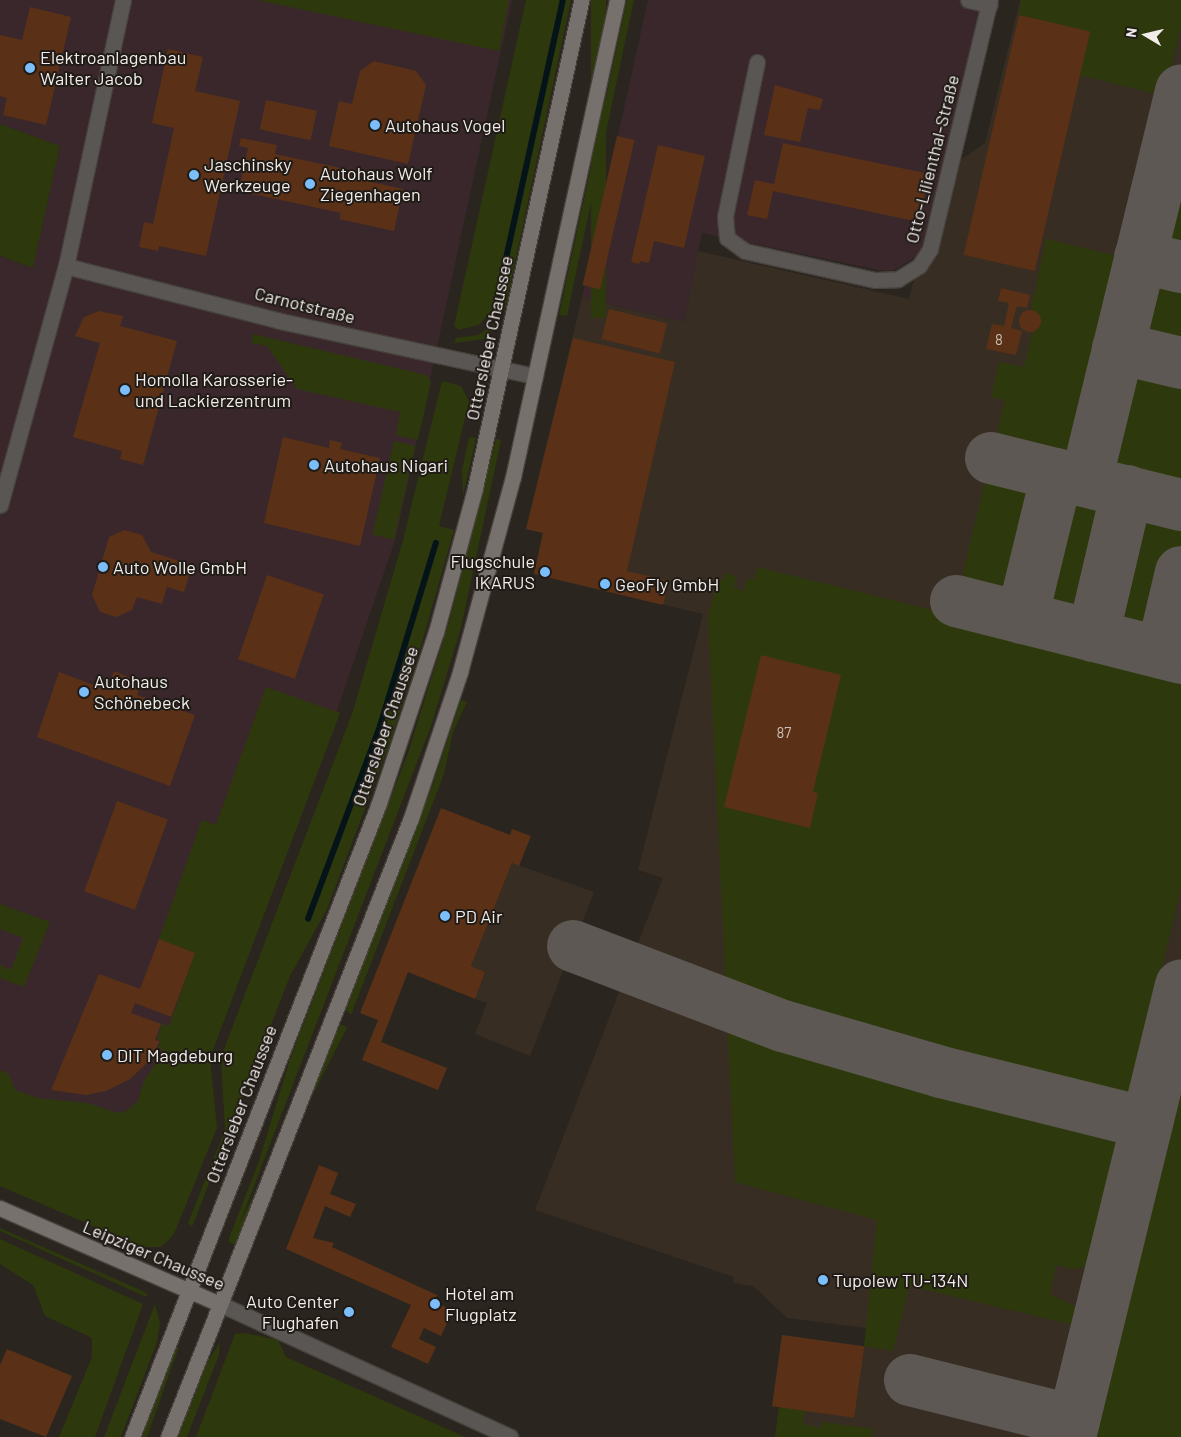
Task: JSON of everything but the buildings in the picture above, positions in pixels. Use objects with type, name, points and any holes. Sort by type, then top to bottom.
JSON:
[{"type":"main road","name":"Ottersleber Chaussee","points":[[132,1437],[402,739],[466,524],[502,369],[582,0]]},
{"type":"main road","points":[[168,1437],[437,743],[488,574],[535,376],[617,0]]},
{"type":"main road","name":"Leipziger Chaussee","points":[[0,1208],[220,1304]]},
{"type":"street","points":[[0,505],[66,266],[123,0]]},
{"type":"street","name":"Otto-Lilienthal-Straße","points":[[757,62],[725,216],[727,238],[745,251],[875,280],[898,279],[916,269],[930,249],[989,2],[968,0]]},
{"type":"street","name":"Carnotstraße","points":[[66,266],[280,321],[535,376]]},
{"type":"street","name":"Leipziger Chaussee","points":[[220,1304],[510,1437]]},
{"type":"shaded area","points":[[0,0],[512,0],[396,537],[301,817],[203,1058],[213,1129],[0,1182],[0,256],[33,268],[60,146],[0,124]]},
{"type":"shaded area","points":[[648,0],[982,0],[923,246],[914,258],[892,271],[878,270],[702,233],[684,322],[582,298]]},
{"type":"shaded area","points":[[1020,0],[1181,0],[1181,1437],[775,1437],[779,1407],[773,1406],[782,1335],[864,1346],[866,1328],[787,1318],[753,1286],[733,1283],[734,1277],[535,1210],[663,878],[638,870],[703,614],[534,574],[543,533],[526,529],[582,298],[684,322],[698,251],[909,299],[940,174],[985,143]]},
{"type":"shaded area","points":[[512,863],[594,892],[530,1056],[475,1034],[487,1003],[475,999],[485,972],[471,966]]},
{"type":"green space","points":[[257,0],[509,0],[499,51]]},
{"type":"green space","points":[[526,0],[571,0],[505,309],[494,307],[479,325],[459,330],[454,326]]},
{"type":"green space","points":[[591,0],[606,0],[606,318],[591,318]]},
{"type":"green space","points":[[627,0],[634,0],[567,316],[559,315]]},
{"type":"green space","points":[[1021,0],[1181,0],[1181,26],[1164,96],[1079,75],[1090,32],[1019,15]]},
{"type":"green space","points":[[0,124],[60,146],[33,268],[0,256]]},
{"type":"green space","points":[[1171,192],[1181,194],[1181,253],[1158,247]]},
{"type":"green space","points":[[1046,239],[1126,258],[1075,463],[995,444],[1005,400],[991,397],[999,362],[1024,367],[1032,333],[1037,329],[1040,317],[1031,309]]},
{"type":"green space","points":[[1151,276],[1181,283],[1181,347],[1136,336]]},
{"type":"green space","points":[[493,325],[497,326],[484,339],[454,343],[456,338],[478,335]]},
{"type":"green space","points":[[253,334],[426,375],[431,382],[418,440],[396,435],[400,412],[297,389],[267,346],[251,343]]},
{"type":"green space","points":[[1130,365],[1181,377],[1181,490],[1105,471]]},
{"type":"green space","points":[[442,381],[461,386],[469,401],[439,526],[454,530],[424,635],[391,740],[327,909],[290,976],[192,1227],[188,1223],[225,1130],[221,1057],[352,714],[402,544]]},
{"type":"green space","points":[[469,437],[476,438],[463,496],[462,470]]},
{"type":"green space","points":[[496,439],[501,440],[461,628],[431,726],[232,1243],[228,1241],[259,1161],[290,1059],[408,753],[449,622]]},
{"type":"green space","points":[[394,441],[415,446],[394,539],[372,535]]},
{"type":"green space","points":[[987,473],[1181,521],[1181,888],[1090,1267],[1073,1269],[1056,1265],[1050,1294],[1077,1308],[1074,1325],[909,1286],[893,1351],[864,1346],[877,1220],[735,1182],[708,616],[718,579],[724,580],[725,573],[736,576],[734,588],[744,591],[747,579],[754,580],[757,567],[953,615]]},
{"type":"green space","points":[[266,687],[340,713],[210,1058],[217,1128],[174,1234],[161,1247],[142,1247],[0,1186],[0,1070],[9,1074],[15,1090],[38,1098],[88,1103],[117,1113],[126,1111],[138,1101],[144,1081],[164,1051],[158,1048],[161,1041],[157,1039],[162,1024],[169,1026],[195,953],[159,939],[202,820],[216,825]]},
{"type":"green space","points":[[461,700],[467,702],[453,732],[444,774],[351,1015],[345,1008],[433,784]]},
{"type":"green space","points":[[0,904],[50,922],[24,987],[0,978],[0,965],[11,970],[23,938],[0,929]]},
{"type":"green space","points":[[341,1024],[347,1027],[236,1245],[230,1242]]},
{"type":"green space","points":[[1181,1080],[1181,1437],[1093,1437],[1098,1420]]},
{"type":"green space","points":[[0,1228],[148,1294],[146,1297],[0,1231]]},
{"type":"green space","points":[[0,1239],[143,1304],[95,1437],[59,1437],[92,1357],[92,1338],[45,1316],[33,1285],[0,1264]]},
{"type":"green space","points":[[155,1304],[160,1323],[157,1342],[121,1437],[104,1437]]},
{"type":"green space","points":[[246,1333],[278,1340],[286,1357],[465,1437],[196,1437],[235,1334]]},
{"type":"green space","points":[[220,1342],[219,1355],[187,1437],[178,1437],[207,1363]]},
{"type":"green space","points":[[179,1347],[147,1437],[142,1437],[176,1348]]},
{"type":"green space","points":[[779,1407],[805,1410],[803,1424],[821,1428],[822,1422],[874,1429],[872,1437],[775,1437]]},
{"type":"waterway","points":[[498,295],[563,0]]},
{"type":"waterway","points":[[308,919],[380,726],[436,543]]},
{"type":"taxiway","points":[[1086,481],[1181,90]]},
{"type":"taxiway","points":[[1140,257],[1181,267]]},
{"type":"taxiway","points":[[1118,348],[1181,363]]},
{"type":"taxiway","points":[[991,458],[1181,505]]},
{"type":"taxiway","points":[[1022,618],[1057,474]]},
{"type":"taxiway","points":[[1093,636],[1127,491]]},
{"type":"taxiway","points":[[1162,653],[1181,572]]},
{"type":"taxiway","points":[[956,601],[1181,658]]},
{"type":"taxiway","points":[[573,946],[783,1026],[941,1072],[1147,1123]]},
{"type":"taxiway","points":[[1070,1437],[1181,985]]},
{"type":"taxiway","points":[[910,1380],[1074,1421]]},
{"type":"place","name":"Elektroanlagenbau Walter Jacob","points":[[30,68]]},
{"type":"place","name":"Autohaus Vogel","points":[[375,125]]},
{"type":"place","name":"Jaschinsky Werkzeuge","points":[[194,175]]},
{"type":"place","name":"Autohaus Wolf Ziegenhagen","points":[[310,184]]},
{"type":"place","name":"Homolla Karosserie- und Lackierzentrum","points":[[125,390]]},
{"type":"place","name":"Autohaus Nigari","points":[[314,465]]},
{"type":"place","name":"Auto Wolle GmbH","points":[[103,567]]},
{"type":"place","name":"Flugschule IKARUS","points":[[545,572]]},
{"type":"place","name":"GeoFly GmbH","points":[[605,584]]},
{"type":"place","name":"Autohaus Schönebeck","points":[[84,692]]},
{"type":"place","name":"PD Air","points":[[445,916]]},
{"type":"place","name":"DIT Magdeburg","points":[[107,1055]]},
{"type":"place","name":"Tupolew TU-134N","points":[[823,1280]]},
{"type":"place","name":"Hotel am Flugplatz","points":[[435,1304]]},
{"type":"place","name":"Auto Center Flughafen","points":[[349,1312]]}]
